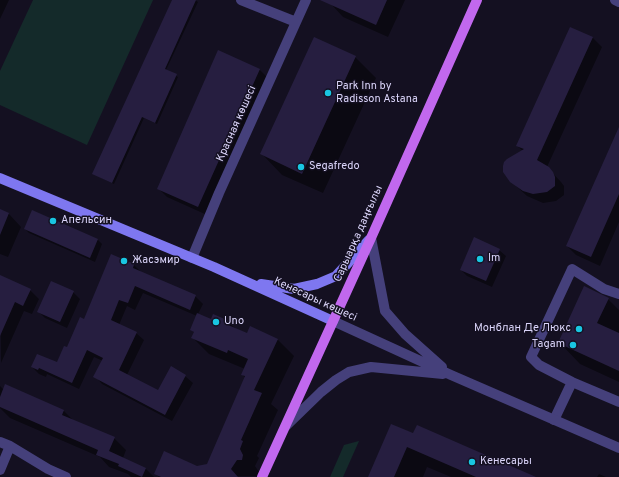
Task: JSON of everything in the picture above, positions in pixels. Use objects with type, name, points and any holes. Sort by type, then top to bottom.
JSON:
[{"type":"main road","name":"Сарыарқа даңғылы","points":[[262,477],[334,321],[477,0]]},
{"type":"main road","name":"Кенесары көшесі","points":[[0,178],[192,258],[334,321]]},
{"type":"main road","points":[[245,282],[294,289],[317,284],[336,276],[371,238]]},
{"type":"street","points":[[241,0],[296,22]]},
{"type":"street","name":"Красная көшесі","points":[[192,258],[306,0]]},
{"type":"street","points":[[615,0],[619,2]]},
{"type":"street","points":[[371,238],[385,311],[405,334],[451,375]]},
{"type":"street","points":[[619,294],[604,289],[572,269],[531,357],[539,365],[572,382],[619,402]]},
{"type":"street","name":"Кенесары көшесі","points":[[334,321],[451,375],[619,448]]},
{"type":"street","points":[[284,427],[321,392],[349,372],[372,367],[451,375]]},
{"type":"street","points":[[554,420],[572,382]]},
{"type":"street","points":[[0,442],[10,446],[48,469],[66,477]]},
{"type":"street","points":[[0,470],[10,446]]},
{"type":"green space","points":[[33,0],[153,0],[87,145],[0,105],[0,71]]},
{"type":"green space","points":[[359,441],[343,477],[330,477],[344,445]]},
{"type":"building","points":[[172,0],[196,0],[165,69],[177,74],[155,123],[142,117],[112,183],[92,174]]},
{"type":"building","points":[[320,0],[387,0],[376,25]]},
{"type":"building","points":[[570,27],[593,37],[537,160],[549,167],[553,172],[555,177],[555,186],[547,192],[533,194],[523,191],[510,182],[503,172],[503,166],[507,159],[524,149],[516,146]]},
{"type":"building","points":[[314,37],[356,56],[302,174],[260,154]]},
{"type":"building","points":[[218,50],[260,69],[198,207],[157,189]]},
{"type":"building","points":[[619,127],[619,194],[591,257],[566,246]]},
{"type":"building","points":[[0,209],[9,213],[0,235]]},
{"type":"building","points":[[32,210],[98,239],[90,258],[24,229]]},
{"type":"building","name":"Im","points":[[474,237],[500,249],[486,281],[460,270]]},
{"type":"building","points":[[111,254],[134,264],[133,268],[196,295],[190,310],[135,286],[128,303],[119,300],[111,320],[137,332],[119,370],[158,390],[171,366],[186,375],[165,415],[93,377],[103,358],[87,350],[72,383],[39,368],[38,370],[31,367],[37,354],[57,362],[64,346],[67,347],[80,317],[84,319]]},
{"type":"building","points":[[0,275],[31,289],[23,306],[15,302],[0,336]]},
{"type":"building","points":[[51,281],[74,291],[60,322],[37,312]]},
{"type":"building","name":"Монблан Де Люкс","points":[[584,286],[609,298],[597,323],[619,333],[619,371],[558,343]]},
{"type":"building","points":[[197,313],[211,319],[213,314],[229,321],[228,325],[247,333],[250,326],[278,339],[254,390],[262,393],[241,440],[243,441],[240,449],[243,455],[242,460],[237,460],[231,469],[238,477],[161,477],[154,474],[164,451],[197,466],[207,464],[245,376],[241,375],[248,359],[228,350],[227,353],[191,338],[194,332],[190,330]]},
{"type":"building","points":[[5,384],[64,410],[62,415],[115,437],[109,451],[146,468],[142,477],[118,466],[119,464],[96,455],[98,450],[0,407],[0,397]]},
{"type":"building","name":"Кенесары","points":[[391,424],[413,433],[417,425],[536,477],[476,477],[407,447],[394,477],[368,477]]},
{"type":"place","name":"Park Inn by Radisson Astana","points":[[328,93]]},
{"type":"place","name":"Segafredo","points":[[301,167]]},
{"type":"place","name":"Апельсин","points":[[53,221]]},
{"type":"place","name":"Im","points":[[480,259]]},
{"type":"place","name":"Жасэмир","points":[[124,261]]},
{"type":"place","name":"Uno","points":[[216,322]]},
{"type":"place","name":"Монблан Де Люкс","points":[[579,329]]},
{"type":"place","name":"Tagam","points":[[573,345]]},
{"type":"place","name":"Кенесары","points":[[472,462]]}]
